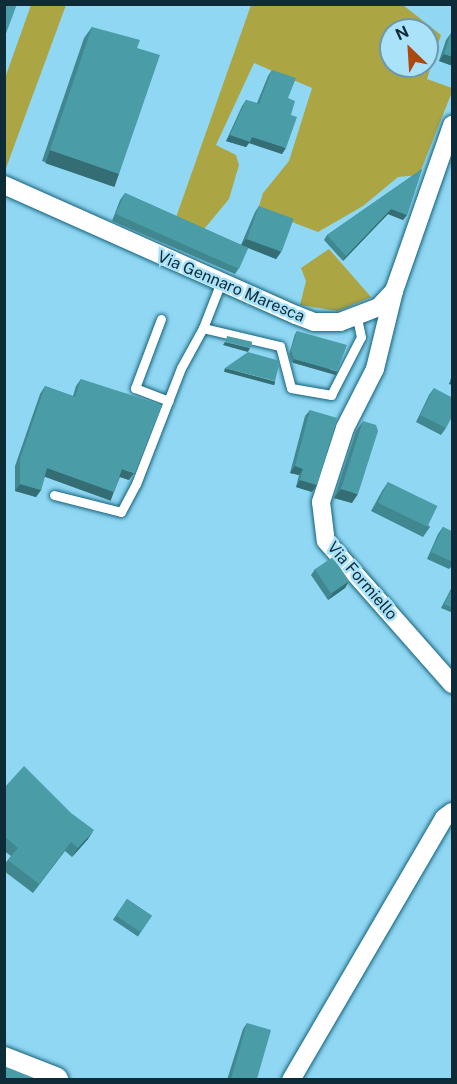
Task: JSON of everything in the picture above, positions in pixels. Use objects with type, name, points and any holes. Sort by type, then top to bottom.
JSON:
[{"type":"main road","points":[[4,1060],[55,1080]]},
{"type":"street","name":"Via Gennaro Maresca","points":[[4,185],[314,322],[357,318],[379,307],[394,291],[453,125]]},
{"type":"street","name":"Via Formiello","points":[[394,291],[375,369],[345,428],[321,502],[326,541],[453,684]]},
{"type":"street","points":[[291,1080],[444,818],[453,812]]},
{"type":"lane","points":[[54,495],[121,512],[136,484],[221,282]]},
{"type":"lane","points":[[203,328],[280,346],[291,388],[331,395],[362,336],[357,318]]},
{"type":"lane","points":[[161,319],[135,388],[169,401]]},
{"type":"shaded area","points":[[31,5],[66,5],[6,168],[5,78]]},
{"type":"shaded area","points":[[251,5],[403,5],[419,18],[379,18],[379,78],[427,78],[452,88],[419,175],[398,177],[363,206],[318,232],[258,209],[263,193],[289,161],[312,88],[254,63],[216,145],[236,155],[239,165],[229,199],[200,234],[174,223]]},
{"type":"shaded area","points":[[329,249],[371,297],[338,311],[300,305],[306,281],[301,268]]},
{"type":"building","points":[[4,4],[17,4],[4,39]]},
{"type":"building","points":[[92,27],[140,40],[137,48],[160,55],[119,174],[50,150]]},
{"type":"building","points":[[451,33],[453,34],[453,57],[444,54]]},
{"type":"building","points":[[272,70],[296,78],[288,98],[295,101],[291,115],[297,117],[286,148],[252,137],[250,142],[230,135],[246,100],[259,104]]},
{"type":"building","points":[[422,169],[407,215],[391,209],[346,256],[327,235]]},
{"type":"building","points":[[125,193],[248,248],[239,269],[116,214]]},
{"type":"building","points":[[259,206],[294,219],[282,252],[247,239]]},
{"type":"building","points":[[297,331],[347,345],[337,371],[294,359],[291,350]]},
{"type":"building","points":[[227,336],[252,342],[251,348],[226,342]]},
{"type":"building","points":[[248,352],[280,361],[275,381],[225,368]]},
{"type":"building","points":[[81,379],[162,405],[134,473],[122,469],[114,492],[47,468],[41,490],[20,484],[20,459],[45,386],[75,397]]},
{"type":"building","points":[[434,388],[453,398],[453,415],[446,428],[420,415]]},
{"type":"building","points":[[310,410],[337,418],[317,485],[300,480],[303,469],[295,466]]},
{"type":"building","points":[[363,421],[376,425],[378,431],[358,494],[341,489]]},
{"type":"building","points":[[388,482],[437,506],[427,527],[378,503]]},
{"type":"building","points":[[443,527],[453,532],[453,562],[431,552]]},
{"type":"building","points":[[333,557],[349,581],[331,593],[315,569]]},
{"type":"building","points":[[453,587],[453,608],[444,604]]},
{"type":"building","points":[[24,766],[71,813],[94,830],[78,848],[71,842],[39,884],[8,860],[18,848],[4,836],[4,788]]},
{"type":"building","points":[[127,899],[152,916],[141,932],[116,916]]},
{"type":"building","points":[[247,1023],[271,1030],[257,1080],[231,1080]]},
{"type":"building","points":[[4,1066],[39,1080],[4,1080]]}]
